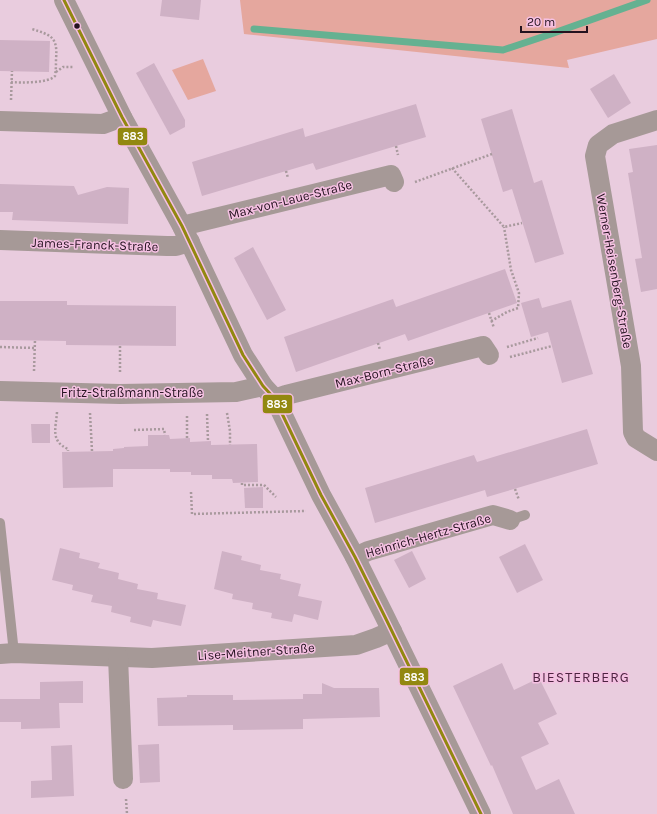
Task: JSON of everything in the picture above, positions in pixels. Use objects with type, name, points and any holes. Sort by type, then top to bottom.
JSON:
[{"type":"street","points":[[64,0],[122,117],[186,234],[243,355],[269,392],[321,495],[355,557],[481,814]]},
{"type":"street","points":[[0,121],[104,124],[122,117]]},
{"type":"street","name":"Werner-Heisenberg-Straße","points":[[657,120],[613,134],[598,145],[595,156],[631,366],[633,432],[636,438],[657,451]]},
{"type":"street","name":"Max-von-Laue-Straße","points":[[186,234],[391,175],[394,182]]},
{"type":"street","name":"James-Franck-Straße","points":[[0,240],[176,246],[186,234]]},
{"type":"street","name":"Max-Born-Straße","points":[[269,392],[286,395],[483,346],[495,352]]},
{"type":"street","name":"Fritz-Straßmann-Straße","points":[[0,391],[120,394],[269,392]]},
{"type":"street","name":"Heinrich-Hertz-Straße","points":[[355,557],[368,551],[493,514],[518,518]]},
{"type":"street","name":"Lise-Meitner-Straße","points":[[7,654],[152,658],[356,645],[392,631]]},
{"type":"street","points":[[118,657],[123,779]]},
{"type":"lane","points":[[0,523],[7,654]]},
{"type":"path","points":[[32,29],[46,34],[54,39],[57,52],[56,73]]},
{"type":"path","points":[[11,82],[25,83],[53,78],[63,67],[76,67]]},
{"type":"path","points":[[11,103],[12,71]]},
{"type":"path","points":[[394,182],[412,183],[492,154]]},
{"type":"path","points":[[452,168],[504,227],[511,270],[519,293],[518,308],[491,321]]},
{"type":"path","points":[[504,227],[522,223]]},
{"type":"path","points":[[489,313],[495,331]]},
{"type":"path","points":[[495,352],[538,338]]},
{"type":"path","points":[[33,374],[35,340]]},
{"type":"path","points":[[120,346],[120,365]]},
{"type":"path","points":[[495,352],[504,359],[552,346]]},
{"type":"path","points":[[0,347],[35,348]]},
{"type":"path","points":[[90,406],[92,451]]},
{"type":"path","points":[[187,406],[187,438]]},
{"type":"path","points":[[57,412],[55,435],[60,446],[68,449],[68,451]]},
{"type":"path","points":[[227,412],[230,431],[230,445]]},
{"type":"path","points":[[207,413],[208,441]]},
{"type":"path","points":[[134,430],[164,430],[164,435]]},
{"type":"path","points":[[242,483],[242,485],[264,485],[276,497]]},
{"type":"path","points":[[191,492],[192,514],[307,511]]},
{"type":"shaded area","points":[[240,0],[657,0],[657,39],[567,60],[569,68],[244,34]]},
{"type":"shaded area","points":[[203,59],[216,91],[188,100],[172,70]]},
{"type":"building","points":[[162,0],[201,0],[199,20],[160,16]]},
{"type":"building","points":[[0,40],[50,41],[49,72],[0,71]]},
{"type":"building","points":[[154,63],[185,120],[185,127],[170,135],[136,73]]},
{"type":"building","points":[[614,74],[631,103],[608,118],[590,89]]},
{"type":"building","points":[[416,104],[426,137],[316,170],[313,163],[202,196],[192,162],[303,128],[305,137]]},
{"type":"building","points":[[512,109],[534,183],[542,180],[564,254],[535,263],[512,189],[503,192],[481,119]]},
{"type":"building","points":[[657,145],[657,289],[641,292],[635,259],[642,258],[628,173],[633,172],[629,149]]},
{"type":"building","points":[[0,184],[74,186],[78,195],[107,187],[129,188],[128,224],[12,220],[13,212],[0,212]]},
{"type":"building","points":[[253,247],[286,310],[267,320],[234,258]]},
{"type":"building","points":[[505,269],[517,303],[408,341],[405,334],[296,372],[284,337],[393,299],[396,307]]},
{"type":"building","points":[[539,298],[542,308],[571,300],[593,374],[562,383],[548,332],[531,337],[521,303]]},
{"type":"building","points":[[0,301],[67,301],[67,305],[176,306],[176,346],[66,345],[66,341],[0,340]]},
{"type":"building","points":[[31,424],[50,424],[50,443],[32,443]]},
{"type":"building","points":[[587,429],[598,464],[487,497],[485,490],[375,523],[365,488],[474,455],[477,462]]},
{"type":"building","points":[[148,435],[169,435],[170,439],[190,438],[190,442],[211,441],[211,445],[257,444],[258,482],[233,483],[232,479],[212,479],[212,475],[191,475],[191,472],[170,472],[170,469],[113,469],[113,487],[63,488],[62,452],[113,451],[113,449],[124,447],[148,446]]},
{"type":"building","points":[[263,487],[263,508],[245,508],[244,488]]},
{"type":"building","points":[[525,544],[543,580],[517,593],[499,557]]},
{"type":"building","points":[[60,548],[80,553],[79,558],[100,563],[98,568],[119,573],[118,579],[138,584],[137,589],[158,593],[157,599],[186,605],[181,626],[153,620],[151,627],[130,622],[131,617],[111,612],[112,606],[91,602],[93,595],[72,590],[73,585],[52,580]]},
{"type":"building","points":[[222,551],[242,556],[241,560],[261,565],[260,570],[281,574],[280,579],[301,584],[298,596],[322,601],[318,620],[294,614],[292,622],[271,618],[272,613],[252,609],[253,603],[232,599],[233,594],[214,589]]},
{"type":"building","points":[[412,551],[426,579],[409,588],[394,560]]},
{"type":"building","points":[[502,663],[514,690],[539,678],[557,714],[538,723],[549,744],[521,757],[536,790],[559,779],[575,814],[513,814],[492,765],[491,766],[453,686]]},
{"type":"building","points":[[83,681],[83,703],[59,703],[60,728],[21,729],[21,722],[0,722],[0,699],[40,699],[40,682]]},
{"type":"building","points":[[322,683],[334,688],[379,688],[380,717],[303,719],[303,729],[233,730],[233,725],[158,726],[157,698],[187,697],[187,695],[233,695],[233,700],[303,699],[303,694],[322,694]]},
{"type":"building","points":[[159,744],[160,782],[140,783],[138,745]]},
{"type":"building","points":[[72,745],[74,796],[31,798],[31,781],[52,780],[51,746]]},
{"type":"waterway","points":[[254,29],[503,50],[647,0]]},
{"type":"transit line","name":"883","points":[[64,0],[122,117],[182,226],[243,355],[263,386],[275,399],[321,495],[355,557],[385,617],[481,814]]},
{"type":"district","name":"BIESTERBERG","points":[[581,677]]}]
